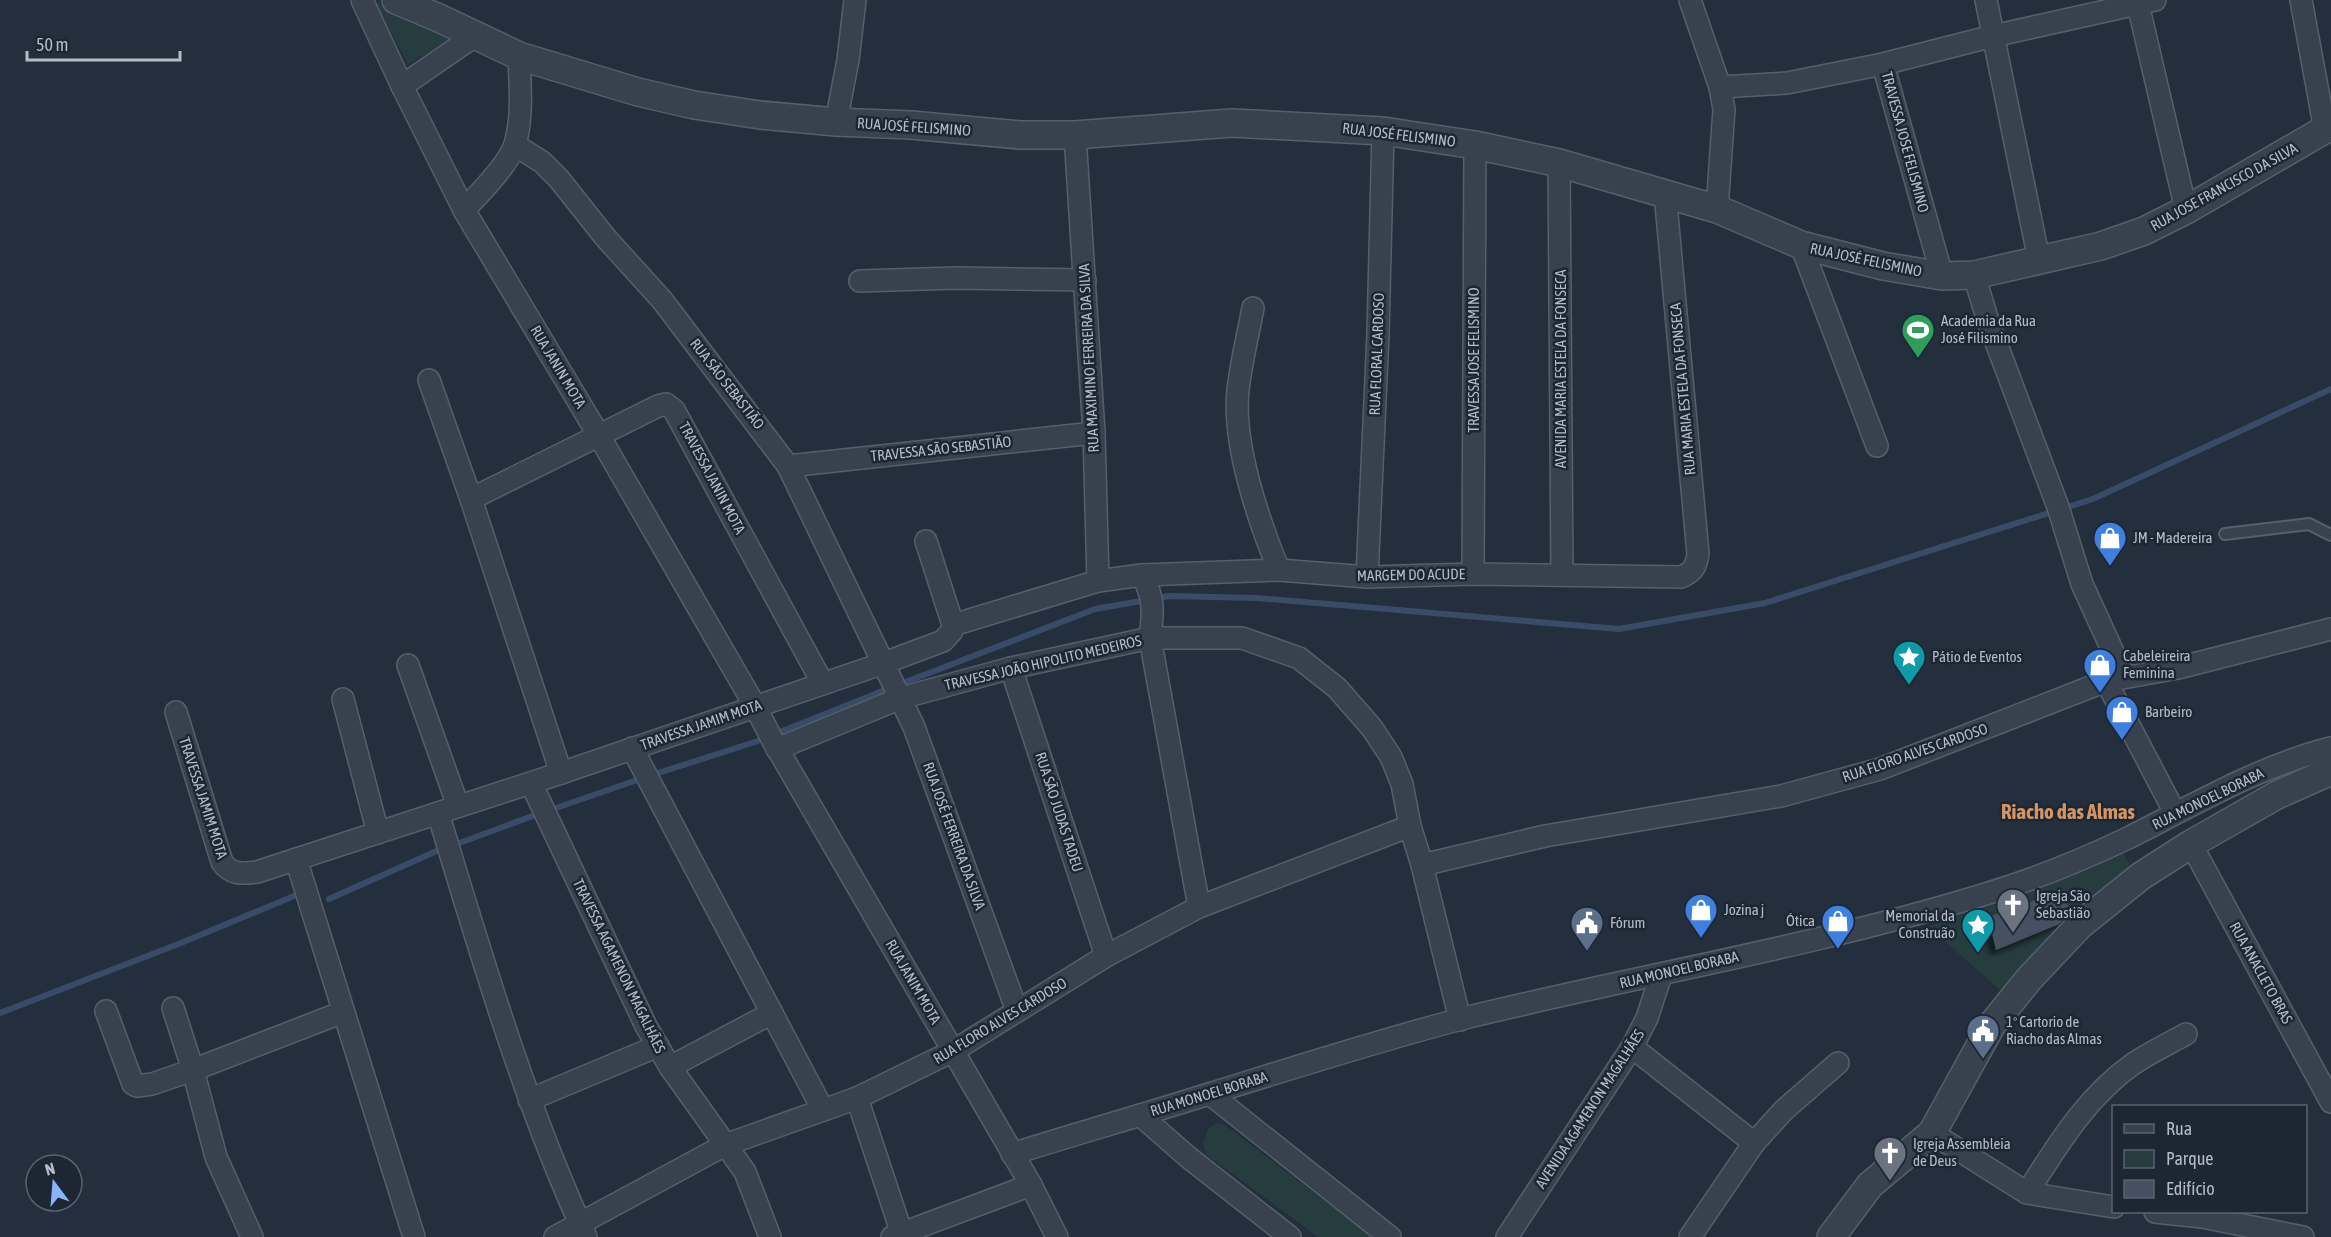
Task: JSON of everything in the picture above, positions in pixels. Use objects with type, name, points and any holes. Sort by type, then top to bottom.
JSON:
[{"type":"street","name":"RUA JANIN MOTA","points":[[362,0],[464,210],[598,434],[772,740]]},
{"type":"street","name":"RUA JOSÉ FELISMINO","points":[[396,0],[441,9],[476,35],[519,56],[638,92],[694,105],[760,115],[836,122],[911,125],[1020,135],[1075,135],[1232,123],[1383,130],[1476,145],[1559,163],[1717,209],[1801,245],[1883,266],[1942,276],[1974,275]]},
{"type":"street","points":[[836,122],[848,60],[855,0]]},
{"type":"street","points":[[1690,0],[1720,87],[1724,109],[1717,209]]},
{"type":"street","points":[[1986,0],[2039,260]]},
{"type":"street","points":[[2301,0],[2328,128]]},
{"type":"street","points":[[1883,64],[2143,1],[2186,210]]},
{"type":"street","points":[[402,86],[476,35]]},
{"type":"street","points":[[464,210],[483,189],[515,145],[520,93],[519,56]]},
{"type":"street","name":"TRAVESSA JOSE FELISMINO","points":[[1720,87],[1787,83],[1883,64],[1942,276]]},
{"type":"street","name":"RUA JOSE FRANCISCO DA SILVA","points":[[1974,275],[2101,246],[2144,231],[2186,210],[2328,128]]},
{"type":"street","name":"RUA FLORAL CARDOSO","points":[[1367,577],[1378,334],[1383,130]]},
{"type":"street","name":"RUA MAXIMINO FERREIRA DA SILVA","points":[[1075,135],[1094,433],[1098,581]]},
{"type":"street","name":"RUA SÃO SEBASTIÃO","points":[[515,145],[542,162],[559,179],[605,237],[662,300],[788,466],[884,663]]},
{"type":"street","name":"TRAVESSA JOSE FELISMINO","points":[[1473,574],[1476,145]]},
{"type":"street","name":"AVENIDA MARIA ESTELA DA FONSECA","points":[[1559,163],[1563,575]]},
{"type":"street","name":"RUA MARIA ESTELA DA FONSECA","points":[[1665,193],[1698,554],[1697,564],[1691,573],[1681,577]]},
{"type":"street","points":[[1801,245],[1877,446]]},
{"type":"street","points":[[1974,275],[1988,321],[2058,507],[2115,679],[2175,813]]},
{"type":"street","points":[[861,281],[955,278],[1085,280]]},
{"type":"street","points":[[1253,308],[1238,392],[1238,433],[1261,527],[1280,570]]},
{"type":"street","points":[[429,380],[471,499],[561,773]]},
{"type":"street","name":"TRAVESSA JANIN MOTA","points":[[471,499],[598,434],[666,404],[674,410],[823,684]]},
{"type":"street","name":"TRAVESSA SÃO SEBASTIÃO","points":[[788,466],[1094,433]]},
{"type":"street","points":[[926,541],[948,633],[1098,581]]},
{"type":"street","name":"MARGEM DO ACUDE","points":[[1098,581],[1148,591],[1280,570],[1367,577],[1473,574],[1681,577]]},
{"type":"street","points":[[1148,591],[1150,638],[1199,907]]},
{"type":"street","name":"RUA FLORO ALVES CARDOSO","points":[[1422,865],[1545,836],[1781,796],[1880,769],[2115,679],[2178,668],[2331,629]]},
{"type":"street","name":"TRAVESSA JAMIM MOTA","points":[[176,712],[222,862],[228,871],[241,874],[257,872],[378,833],[823,684],[884,663],[948,633]]},
{"type":"street","name":"TRAVESSA JOÃO HIPOLITO MEDEIROS","points":[[772,740],[901,698],[1011,668],[1150,638],[1242,638],[1299,658],[1337,688],[1372,728],[1390,757],[1402,784],[1410,826]]},
{"type":"street","name":"RUA JOSÉ FERREIRA DA SILVA","points":[[884,663],[918,738],[1017,1011]]},
{"type":"street","points":[[408,665],[458,806]]},
{"type":"street","name":"RUA SÃO JUDAS TADEU","points":[[1011,668],[1106,956]]},
{"type":"street","points":[[343,699],[378,833]]},
{"type":"street","name":"RUA JANIM MOTA","points":[[772,740],[1031,1185],[1057,1237]]},
{"type":"street","points":[[632,748],[823,1110]]},
{"type":"street","name":"RUA MONOEL BORABA","points":[[1012,1154],[1320,1059],[1460,1020],[1531,1002],[1661,975],[1929,911],[1982,896],[2037,878],[2126,839],[2229,785],[2331,748]]},
{"type":"street","points":[[1831,1237],[1870,1185],[1932,1133],[1991,1026],[2029,979],[2080,925],[2141,876],[2191,844],[2277,795],[2331,771]]},
{"type":"street","name":"TRAVESSA AGAMENON MAGALHÃES","points":[[531,783],[641,1015],[670,1067],[745,1172],[770,1237]]},
{"type":"street","points":[[438,813],[506,1036],[544,1143],[583,1230]]},
{"type":"street","points":[[1410,826],[1422,865],[1460,1020]]},
{"type":"street","name":"RUA FLORO ALVES CARDOSO","points":[[555,1237],[583,1230],[725,1145],[857,1098],[953,1051],[1106,956],[1199,907],[1410,826]]},
{"type":"street","name":"RUA ANACLETO BRAS","points":[[2191,844],[2331,1102]]},
{"type":"street","points":[[296,859],[414,1237]]},
{"type":"street","name":"AVENIDA AGAMENON MAGALHÃES","points":[[1507,1237],[1632,1047],[1647,1018],[1661,975]]},
{"type":"street","points":[[173,1008],[193,1070],[216,1157],[252,1237]]},
{"type":"street","points":[[106,1011],[132,1084],[137,1086],[144,1086],[193,1070],[344,1012]]},
{"type":"street","points":[[670,1067],[772,1013]]},
{"type":"street","points":[[2027,1193],[2074,1120],[2132,1065],[2186,1034]]},
{"type":"street","points":[[529,1100],[658,1046]]},
{"type":"street","points":[[1632,1047],[1754,1143]]},
{"type":"street","points":[[1690,1237],[1754,1143],[1784,1110],[1838,1063]]},
{"type":"street","points":[[1210,1094],[1390,1237]]},
{"type":"street","points":[[857,1098],[899,1236],[1031,1185]]},
{"type":"street","points":[[1140,1115],[1290,1237]]},
{"type":"street","points":[[1932,1133],[2027,1193],[2112,1207]]},
{"type":"street","points":[[2164,1213],[2202,1217],[2303,1237]]},
{"type":"lane","points":[[2225,534],[2309,524],[2331,535]]},
{"type":"green space","points":[[375,2],[461,33],[408,64]]},
{"type":"green space","points":[[2123,852],[2133,872],[2002,992],[1928,926]]},
{"type":"green space","points":[[1216,1123],[1225,1125],[1372,1237],[1318,1237],[1207,1155],[1203,1144],[1208,1129]]},
{"type":"building","name":"Igreja São Sebastião","points":[[2063,890],[2070,913],[2059,924],[1996,950],[1988,917]]},
{"type":"waterway","points":[[898,685],[1095,609],[1170,596],[1257,598],[1619,629],[1765,603],[2093,499],[2331,389]]},
{"type":"waterway","points":[[652,775],[755,742],[890,688]]},
{"type":"waterway","points":[[553,809],[643,778]]},
{"type":"waterway","points":[[454,845],[538,814]]},
{"type":"waterway","points":[[329,899],[439,850]]},
{"type":"waterway","points":[[0,1013],[181,943],[294,896]]},
{"type":"place","name":"Academia da Rua José Filismino","points":[[1918,359]]},
{"type":"place","name":"JM - Madereira","points":[[2110,567]]},
{"type":"place","name":"Pátio de Eventos","points":[[1909,686]]},
{"type":"place","name":"Cabeleireira Feminina","points":[[2100,694]]},
{"type":"place","name":"Barbeiro","points":[[2122,741]]},
{"type":"place","name":"Igreja São Sebastião","points":[[2013,934]]},
{"type":"place","name":"Jozina j","points":[[1701,939]]},
{"type":"place","name":"Ótica","points":[[1838,950]]},
{"type":"place","name":"Fórum","points":[[1587,952]]},
{"type":"place","name":"Memorial da Construão","points":[[1978,954]]},
{"type":"place","name":"1º Cartorio de Riacho das Almas","points":[[1983,1060]]},
{"type":"place","name":"Igreja Assembleia de Deus","points":[[1890,1182]]},
{"type":"district","name":"Riacho das Almas","points":[[2068,812]]}]
